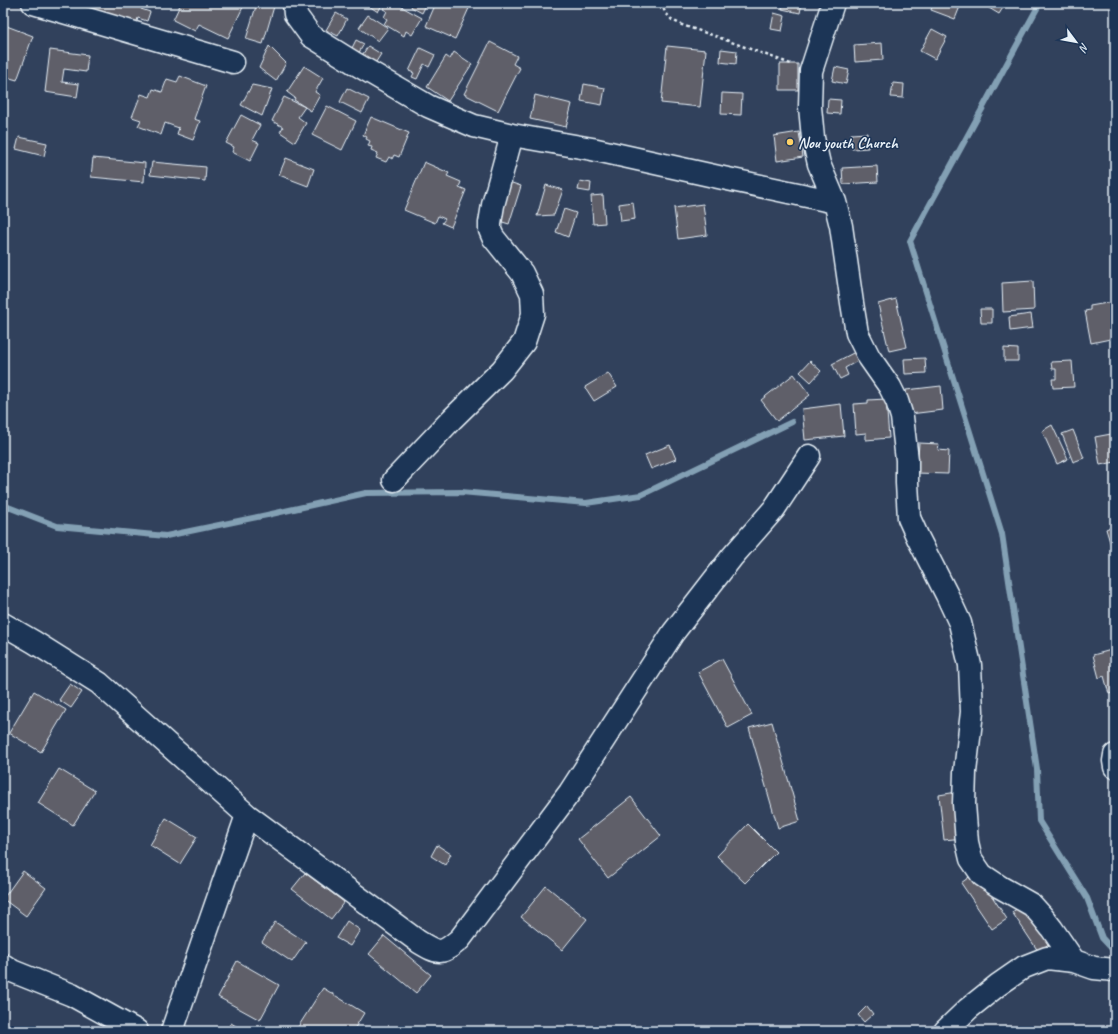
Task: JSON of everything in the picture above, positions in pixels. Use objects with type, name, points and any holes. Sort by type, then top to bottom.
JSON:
[{"type":"street","points":[[33,3],[233,62]]},
{"type":"street","points":[[294,3],[295,14],[311,36],[428,106],[474,126],[512,135],[592,149],[835,202]]},
{"type":"street","points":[[833,3],[811,71],[810,107],[813,138],[819,164],[835,202],[841,226],[857,333],[869,357],[897,401],[902,417],[907,460],[906,483],[909,518],[960,623],[970,665],[972,712],[965,772],[964,804],[967,842],[971,860],[982,875],[1032,905],[1052,929],[1074,961]]},
{"type":"street","points":[[394,480],[452,419],[502,370],[524,342],[533,314],[532,294],[522,273],[493,237],[490,230],[493,205],[512,135]]},
{"type":"street","points":[[3,624],[99,683],[247,814],[419,942],[433,950],[442,951],[460,939],[570,792],[673,633],[732,557],[774,509],[809,456]]},
{"type":"street","points":[[1115,755],[1115,767]]},
{"type":"street","points":[[172,1031],[247,814]]},
{"type":"street","points":[[945,1031],[968,1009],[998,985],[1024,967],[1047,958],[1074,961],[1094,968],[1115,970]]},
{"type":"street","points":[[3,965],[12,972],[72,995],[137,1031]]},
{"type":"path","points":[[661,3],[665,12],[672,20],[682,26],[715,36],[811,71]]},
{"type":"building","points":[[76,3],[142,3],[141,9],[150,12],[147,21],[138,18],[135,27],[74,9]]},
{"type":"building","points":[[181,3],[245,3],[228,38],[199,24],[195,31],[173,20]]},
{"type":"building","points":[[257,3],[275,3],[263,44],[246,39]]},
{"type":"building","points":[[371,3],[383,3],[378,12],[369,6]]},
{"type":"building","points":[[387,3],[404,3],[402,7],[422,18],[412,35],[406,31],[404,36],[384,24],[387,19],[384,17],[387,11],[383,9]]},
{"type":"building","points":[[413,3],[427,3],[422,13],[411,7]]},
{"type":"building","points":[[436,3],[464,3],[470,6],[455,39],[426,26]]},
{"type":"building","points":[[783,3],[802,3],[800,13],[782,9]]},
{"type":"building","points":[[933,3],[961,4],[955,19],[931,10]]},
{"type":"building","points":[[985,3],[1006,3],[999,14],[984,5]]},
{"type":"building","points":[[336,13],[347,19],[338,36],[326,30]]},
{"type":"building","points":[[774,13],[785,16],[782,31],[771,29]]},
{"type":"building","points":[[368,15],[388,28],[378,41],[359,28]]},
{"type":"building","points":[[4,25],[33,36],[17,80],[3,76]]},
{"type":"building","points":[[932,29],[947,37],[935,59],[920,51]]},
{"type":"building","points":[[356,40],[364,44],[357,56],[350,52]]},
{"type":"building","points":[[490,42],[517,56],[513,64],[520,68],[498,111],[464,94]]},
{"type":"building","points":[[882,43],[883,60],[855,62],[854,45]]},
{"type":"building","points":[[269,46],[286,63],[276,81],[259,68]]},
{"type":"building","points":[[368,46],[381,54],[374,65],[361,57]]},
{"type":"building","points":[[667,46],[706,50],[700,107],[661,103]]},
{"type":"building","points":[[420,48],[435,55],[429,67],[424,64],[417,79],[412,77],[414,73],[409,71]]},
{"type":"building","points":[[721,49],[737,51],[736,64],[720,62]]},
{"type":"building","points":[[50,50],[88,55],[86,72],[64,69],[62,82],[79,84],[77,97],[45,92]]},
{"type":"building","points":[[454,52],[472,64],[448,101],[427,87],[446,56],[450,59]]},
{"type":"building","points":[[780,64],[798,64],[798,90],[780,90]]},
{"type":"building","points":[[304,66],[323,78],[315,92],[320,95],[311,111],[294,100],[295,98],[287,92]]},
{"type":"building","points":[[835,67],[849,70],[846,84],[832,81]]},
{"type":"building","points":[[180,76],[206,86],[194,119],[200,121],[193,140],[177,134],[179,128],[165,123],[161,135],[138,126],[141,120],[132,117],[141,94],[150,97],[153,89],[162,92],[167,79],[177,82]]},
{"type":"building","points":[[893,83],[904,84],[903,98],[891,97]]},
{"type":"building","points":[[584,84],[605,88],[602,105],[581,101]]},
{"type":"building","points":[[252,85],[272,89],[262,116],[241,105]]},
{"type":"building","points":[[347,88],[369,99],[362,113],[340,102]]},
{"type":"building","points":[[722,93],[742,94],[741,115],[721,114]]},
{"type":"building","points":[[535,95],[572,104],[566,127],[530,119]]},
{"type":"building","points":[[284,97],[305,107],[298,117],[306,123],[295,142],[280,132],[283,127],[272,121]]},
{"type":"building","points":[[828,99],[841,100],[840,114],[827,113]]},
{"type":"building","points":[[327,106],[356,121],[342,150],[312,135]]},
{"type":"building","points":[[241,115],[260,125],[252,140],[259,143],[250,161],[232,152],[234,147],[226,143]]},
{"type":"building","points":[[371,117],[409,133],[399,157],[394,155],[392,159],[389,157],[386,162],[376,158],[378,153],[371,150],[372,147],[368,146],[370,141],[363,135]]},
{"type":"building","points":[[799,132],[803,157],[777,161],[774,136]]},
{"type":"building","points":[[867,133],[868,148],[852,149],[851,134]]},
{"type":"building","points":[[19,137],[47,143],[44,156],[16,149]]},
{"type":"building","points":[[93,158],[145,163],[144,182],[91,177]]},
{"type":"building","points":[[286,158],[314,169],[308,186],[279,175]]},
{"type":"building","points":[[152,162],[206,167],[205,181],[150,175]]},
{"type":"building","points":[[424,162],[449,173],[447,176],[461,182],[459,187],[466,190],[451,227],[442,223],[445,219],[438,216],[435,223],[404,210]]},
{"type":"building","points":[[877,166],[878,182],[843,184],[842,168]]},
{"type":"building","points":[[580,181],[591,183],[590,192],[578,190]]},
{"type":"building","points":[[509,182],[521,186],[509,224],[496,220]]},
{"type":"building","points":[[546,185],[563,190],[554,215],[537,216]]},
{"type":"building","points":[[603,195],[605,223],[593,224],[591,196]]},
{"type":"building","points":[[633,202],[635,219],[621,221],[619,204]]},
{"type":"building","points":[[703,204],[707,235],[678,239],[674,208]]},
{"type":"building","points":[[564,209],[576,213],[568,237],[556,232]]},
{"type":"building","points":[[1033,281],[1034,310],[1003,312],[1002,283]]},
{"type":"building","points":[[896,299],[907,347],[889,351],[878,304]]},
{"type":"building","points":[[1113,302],[1114,306],[1115,305],[1115,338],[1091,343],[1085,311],[1090,310],[1090,306]]},
{"type":"building","points":[[980,309],[992,309],[992,323],[981,323]]},
{"type":"building","points":[[1031,314],[1033,328],[1010,331],[1009,317]]},
{"type":"building","points":[[1004,348],[1018,349],[1018,361],[1004,361]]},
{"type":"building","points":[[857,351],[861,359],[845,368],[848,375],[840,379],[832,364]]},
{"type":"building","points":[[925,358],[926,373],[905,374],[904,359]]},
{"type":"building","points":[[810,361],[821,371],[811,382],[800,372]]},
{"type":"building","points":[[1072,361],[1074,387],[1053,388],[1052,379],[1056,379],[1056,369],[1052,369],[1051,362]]},
{"type":"building","points":[[608,373],[617,387],[594,401],[585,387]]},
{"type":"building","points":[[794,374],[810,395],[777,421],[761,400]]},
{"type":"building","points":[[941,386],[943,410],[910,414],[906,390]]},
{"type":"building","points":[[886,399],[889,438],[866,440],[866,433],[856,434],[854,404],[868,403],[868,400]]},
{"type":"building","points":[[841,404],[844,436],[805,440],[802,409]]},
{"type":"building","points":[[1052,425],[1068,459],[1057,464],[1042,431]]},
{"type":"building","points":[[1073,430],[1084,458],[1073,462],[1062,434]]},
{"type":"building","points":[[1111,434],[1115,462],[1100,465],[1095,437]]},
{"type":"building","points":[[919,443],[939,444],[938,450],[949,451],[948,474],[917,473]]},
{"type":"building","points":[[670,445],[676,459],[651,469],[645,455]]},
{"type":"building","points":[[1115,525],[1115,552],[1113,552],[1106,529]]},
{"type":"building","points":[[1115,649],[1115,692],[1109,694],[1104,676],[1099,678],[1093,655]]},
{"type":"building","points":[[722,659],[752,715],[728,728],[698,672]]},
{"type":"building","points":[[70,684],[82,692],[71,708],[59,700]]},
{"type":"building","points":[[34,691],[66,710],[41,752],[9,733]]},
{"type":"building","points":[[772,722],[800,821],[778,828],[749,728]]},
{"type":"building","points":[[59,769],[95,791],[73,825],[38,803]]},
{"type":"building","points":[[957,792],[963,838],[944,840],[939,795]]},
{"type":"building","points":[[631,797],[661,836],[608,878],[578,839]]},
{"type":"building","points":[[166,818],[197,837],[180,864],[150,845]]},
{"type":"building","points":[[748,824],[776,852],[745,883],[717,856]]},
{"type":"building","points":[[437,845],[451,854],[445,865],[431,856]]},
{"type":"building","points":[[23,871],[46,888],[26,916],[3,899]]},
{"type":"building","points":[[976,872],[1007,919],[992,929],[961,883]]},
{"type":"building","points":[[305,873],[344,902],[331,919],[292,889]]},
{"type":"building","points":[[546,886],[587,919],[562,950],[521,917]]},
{"type":"building","points":[[1026,903],[1052,942],[1038,951],[1012,912]]},
{"type":"building","points":[[347,921],[360,930],[350,946],[336,938]]},
{"type":"building","points":[[275,922],[306,942],[292,962],[262,942]]},
{"type":"building","points":[[384,936],[431,975],[416,993],[369,954]]},
{"type":"building","points":[[237,961],[279,985],[260,1020],[218,997]]},
{"type":"building","points":[[323,988],[364,1013],[353,1031],[305,1031],[298,1027]]},
{"type":"building","points":[[867,1006],[873,1014],[864,1022],[858,1015]]},
{"type":"building","points":[[231,1023],[244,1031],[226,1031]]},
{"type":"waterway","points":[[1040,3],[910,241],[1002,534],[1037,769],[1039,821],[1087,898],[1102,938],[1115,952]]},
{"type":"waterway","points":[[3,505],[57,526],[166,536],[366,493],[461,492],[586,503],[641,495],[792,422]]},
{"type":"place","name":"Nou youth Church","points":[[790,142]]}]
